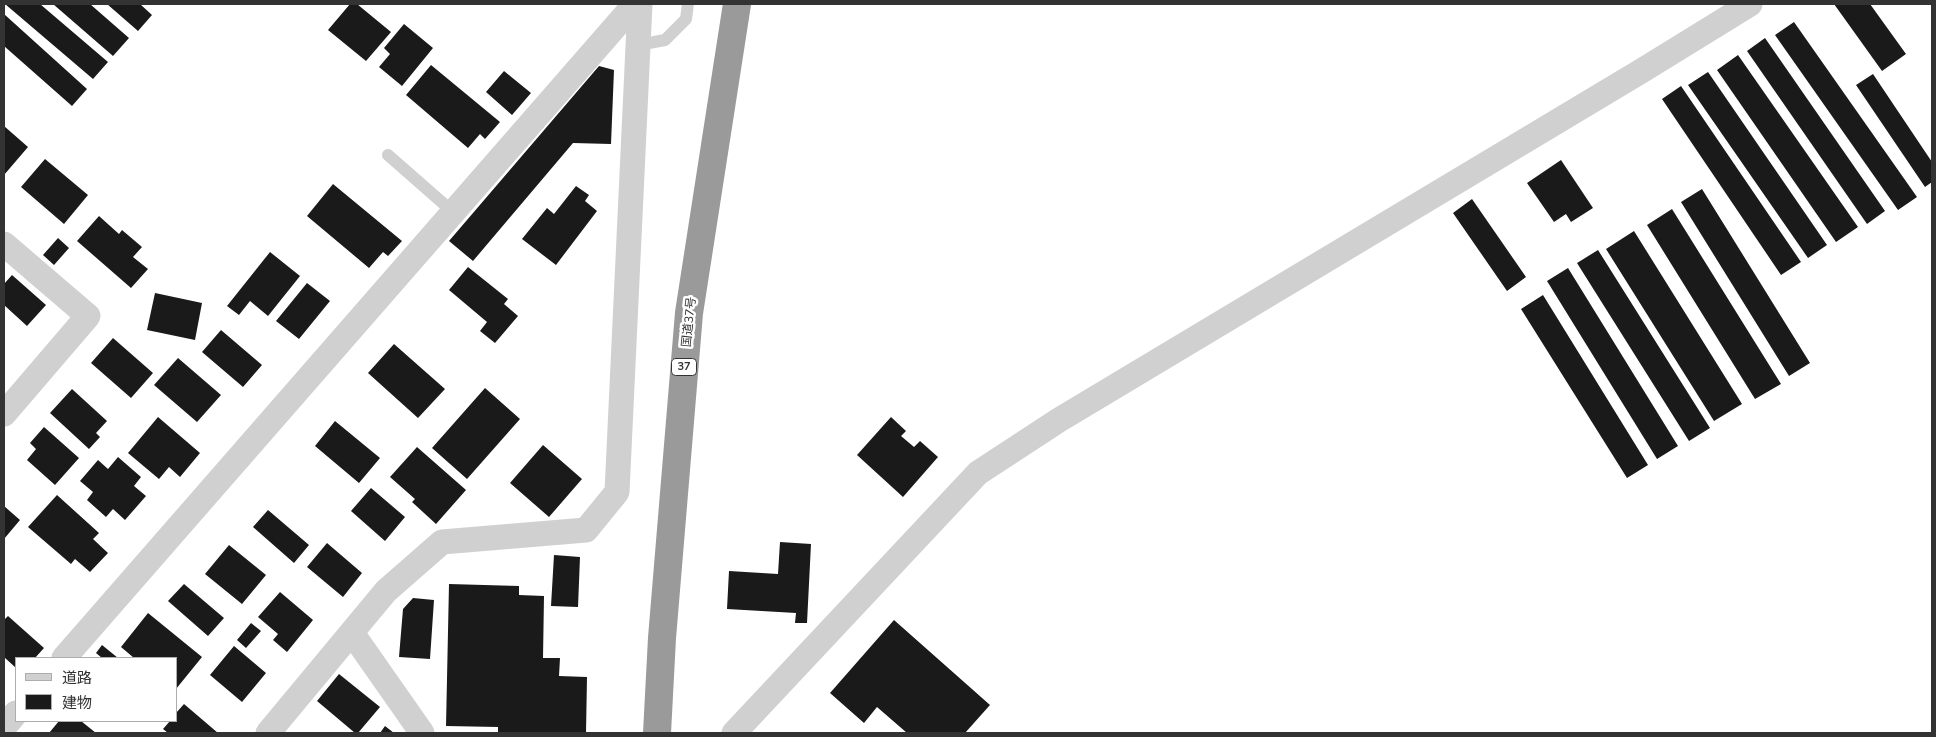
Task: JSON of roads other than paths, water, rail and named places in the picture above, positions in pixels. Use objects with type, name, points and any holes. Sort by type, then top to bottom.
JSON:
[{"type":"highway","name":"国道37号","points":[[657,733],[662,638],[689,313],[737,4]]},
{"type":"street","points":[[65,657],[635,4]]},
{"type":"street","points":[[268,733],[386,591],[442,542],[586,530],[617,492],[640,4]]},
{"type":"street","points":[[734,733],[978,473],[1059,420],[1635,75],[1750,4]]},
{"type":"street","points":[[4,244],[88,316],[4,414]]},
{"type":"street","points":[[352,633],[422,733]]},
{"type":"street","points":[[4,727],[15,714]]},
{"type":"lane","points":[[638,46],[665,40],[686,19],[688,4]]},
{"type":"lane","points":[[388,155],[453,212]]}]
